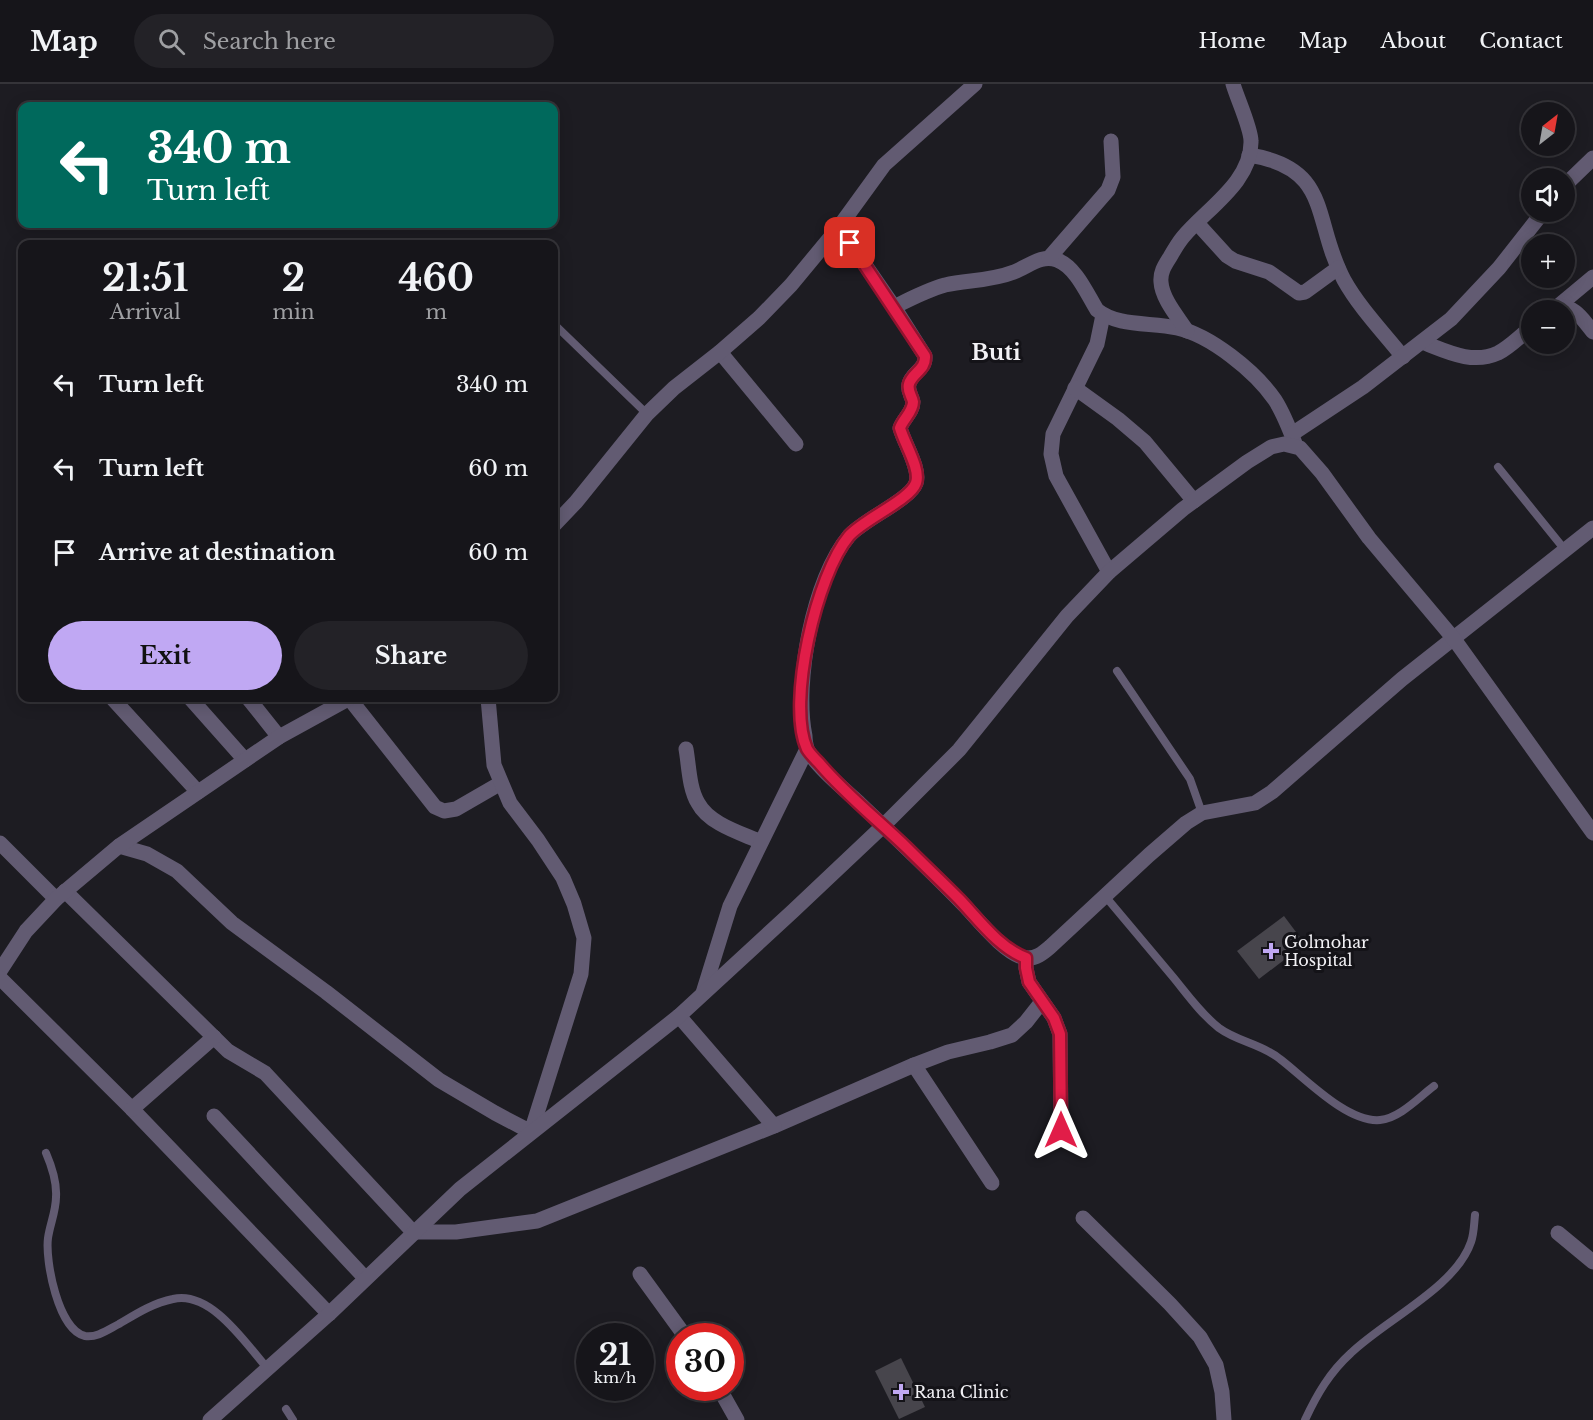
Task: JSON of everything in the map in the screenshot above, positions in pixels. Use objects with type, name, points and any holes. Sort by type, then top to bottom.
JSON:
[{"type":"street","points":[[558,521],[647,414],[674,388],[759,318],[791,285],[839,227],[884,165],[975,84]]},
{"type":"street","points":[[1187,331],[1164,294],[1161,276],[1163,268],[1182,238],[1232,187],[1249,155],[1251,140],[1233,84]]},
{"type":"street","points":[[1049,258],[1108,190],[1113,177],[1111,141]]},
{"type":"street","points":[[1249,155],[1285,164],[1299,173],[1312,192],[1324,219],[1328,245],[1346,283],[1403,357]]},
{"type":"street","points":[[1575,175],[1593,158]]},
{"type":"street","points":[[210,1420],[328,1314],[459,1189],[679,1016],[883,826],[959,750],[1067,616],[1109,572],[1194,501],[1271,447],[1294,440],[1452,319],[1472,300],[1536,222]]},
{"type":"street","points":[[1197,223],[1227,256],[1235,261],[1269,272],[1299,293],[1305,292],[1338,268]]},
{"type":"street","points":[[839,227],[925,356],[923,368],[909,383],[908,388],[913,401],[900,428],[918,476],[910,493],[872,517],[849,536],[831,565],[814,614],[803,666],[801,719],[807,749],[829,774],[942,881],[1014,954],[1026,958],[1039,956],[1186,823],[1202,813],[1255,803],[1272,792],[1402,679],[1593,528]]},
{"type":"street","points":[[894,307],[944,286],[996,278],[1049,258],[1063,263],[1072,271],[1097,310],[1103,315],[1115,320],[1167,326],[1208,340],[1249,371],[1275,399],[1294,440],[1322,473],[1369,538],[1454,639],[1593,833]]},
{"type":"street","points":[[1566,300],[1593,277]]},
{"type":"street","points":[[1575,312],[1593,332]]},
{"type":"street","points":[[1103,315],[1097,344],[1053,434],[1051,454],[1056,476],[1109,572]]},
{"type":"street","points":[[1422,342],[1464,357],[1484,358],[1499,352],[1521,335]]},
{"type":"street","points":[[720,352],[796,444]]},
{"type":"street","points":[[1075,388],[1145,442],[1194,501]]},
{"type":"street","points":[[116,702],[198,792]]},
{"type":"street","points":[[194,702],[245,760]]},
{"type":"street","points":[[251,702],[279,737]]},
{"type":"street","points":[[0,971],[26,931],[61,895],[119,846],[279,737],[342,702]]},
{"type":"street","points":[[352,702],[435,807],[444,811],[456,809],[501,783]]},
{"type":"street","points":[[488,702],[494,765],[501,783],[510,802],[563,878],[584,938],[581,974],[531,1132]]},
{"type":"street","points":[[686,749],[693,789],[699,805],[711,817],[761,842]]},
{"type":"street","points":[[703,993],[730,906],[807,749]]},
{"type":"street","points":[[0,843],[61,895],[238,1059],[265,1073],[412,1232],[456,1232],[537,1221],[774,1126],[914,1065],[948,1052],[1012,1035],[1041,1003]]},
{"type":"street","points":[[119,846],[147,854],[177,871],[232,923],[439,1080],[531,1132]]},
{"type":"street","points":[[1026,958],[1029,982],[1041,1003],[1054,1018],[1060,1034],[1061,1130]]},
{"type":"street","points":[[0,978],[132,1110],[328,1314]]},
{"type":"street","points":[[679,1016],[774,1126]]},
{"type":"street","points":[[132,1110],[213,1037]]},
{"type":"street","points":[[914,1065],[992,1183]]},
{"type":"street","points":[[214,1116],[365,1278]]},
{"type":"street","points":[[1083,1218],[1200,1336],[1216,1365],[1222,1392],[1224,1420]]},
{"type":"street","points":[[1558,1233],[1593,1262]]},
{"type":"street","points":[[640,1274],[676,1323]]},
{"type":"street","points":[[726,1401],[737,1420]]},
{"type":"lane","points":[[558,328],[647,414]]},
{"type":"lane","points":[[1498,467],[1565,550]]},
{"type":"lane","points":[[1117,670],[1190,779],[1202,813]]},
{"type":"lane","points":[[1105,896],[1195,1003],[1220,1028],[1280,1058],[1336,1105],[1378,1120],[1391,1117],[1434,1086]]},
{"type":"lane","points":[[46,1153],[53,1171],[57,1196],[48,1237],[48,1259],[55,1291],[67,1322],[75,1331],[86,1336],[99,1334],[156,1303],[176,1298],[194,1299],[211,1308],[230,1324],[268,1369]]},
{"type":"lane","points":[[1305,1420],[1315,1398],[1331,1374],[1352,1351],[1441,1283],[1462,1261],[1471,1242],[1475,1215]]},
{"type":"lane","points":[[286,1409],[293,1420]]},
{"type":"building","points":[[1284,916],[1305,944],[1259,979],[1237,951]]},
{"type":"building","points":[[901,1358],[925,1407],[899,1419],[875,1371]]},
{"type":"place","name":"Golmohar Hospital","points":[[1271,951]]},
{"type":"place","name":"Rana Clinic","points":[[901,1392]]},
{"type":"district","name":"Buti","points":[[996,352]]},
{"type":"route","points":[[850,243],[925,356],[923,368],[909,383],[908,388],[913,401],[900,428],[918,476],[910,493],[872,517],[849,536],[831,565],[814,614],[803,666],[801,719],[807,749],[829,774],[942,881],[996,938],[1014,954],[1026,958],[1029,982],[1054,1018],[1060,1034],[1061,1130]]}]
